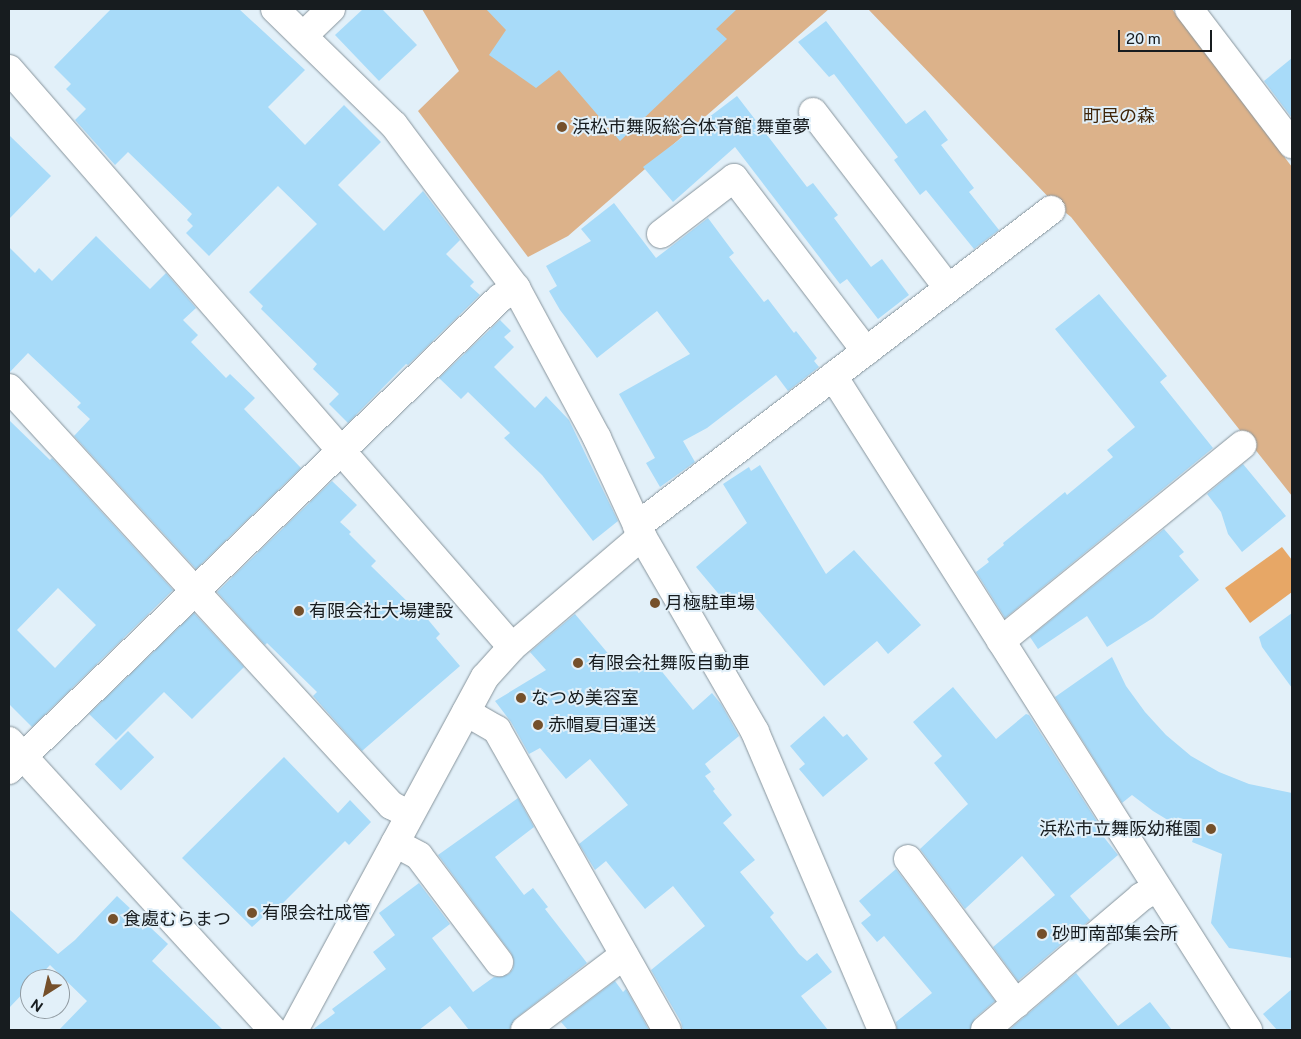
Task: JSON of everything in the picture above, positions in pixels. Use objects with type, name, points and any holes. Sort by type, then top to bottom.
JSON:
[{"type":"street","points":[[274,9],[394,125],[516,288],[597,438],[640,531],[755,732],[882,1030]]},
{"type":"street","points":[[303,36],[331,9]]},
{"type":"street","points":[[1189,9],[1292,144]]},
{"type":"street","points":[[9,69],[512,647]]},
{"type":"street","points":[[813,112],[948,288]]},
{"type":"street","points":[[661,234],[734,178],[866,351]]},
{"type":"street","points":[[294,1030],[485,677],[512,647],[640,531],[833,376],[1051,210]]},
{"type":"street","points":[[273,1030],[13,756],[194,590],[500,298],[516,288]]},
{"type":"street","points":[[833,376],[1248,1030]]},
{"type":"street","points":[[9,388],[391,805],[410,815]]},
{"type":"street","points":[[1001,640],[1242,445]]},
{"type":"street","points":[[466,712],[497,730],[667,1030]]},
{"type":"street","points":[[395,843],[419,856],[499,962]]},
{"type":"street","points":[[908,859],[1016,1004]]},
{"type":"street","points":[[985,1030],[1141,897],[1157,888]]},
{"type":"street","points":[[525,1030],[624,955]]},
{"type":"green space","name":"浜松市舞阪総合体育館 舞童夢","points":[[422,9],[829,9],[568,236],[528,257],[418,111],[459,71]]},
{"type":"green space","name":"町民の森","points":[[868,9],[1172,9],[1292,167],[1292,496],[1071,217],[1056,205]]},
{"type":"shaded area","points":[[1282,547],[1292,560],[1292,592],[1250,623],[1225,588]]},
{"type":"building","points":[[111,9],[239,9],[305,70],[268,107],[305,145],[344,105],[381,142],[338,185],[384,231],[423,191],[460,240],[446,254],[474,282],[470,286],[480,295],[408,365],[406,364],[348,423],[329,404],[339,394],[313,369],[317,364],[261,309],[263,306],[249,292],[317,224],[278,186],[209,256],[186,233],[193,226],[187,220],[192,214],[128,152],[115,165],[75,120],[86,109],[66,89],[71,84],[54,67]]},
{"type":"building","points":[[363,9],[382,9],[417,45],[379,81],[335,35]]},
{"type":"building","points":[[486,9],[737,9],[716,29],[727,39],[620,141],[559,70],[536,88],[489,55],[506,30]]},
{"type":"building","points":[[826,21],[906,124],[925,110],[948,140],[941,145],[974,188],[969,192],[999,230],[974,249],[926,190],[920,195],[894,160],[898,157],[834,74],[829,77],[798,42]]},
{"type":"building","points":[[1292,58],[1292,118],[1264,81]]},
{"type":"building","points":[[737,96],[807,187],[813,183],[838,215],[834,218],[871,267],[882,259],[909,295],[878,319],[847,279],[840,284],[735,147],[673,202],[643,167]]},
{"type":"building","points":[[9,135],[51,176],[9,219]]},
{"type":"building","points":[[614,203],[656,258],[708,218],[734,253],[729,257],[764,302],[768,299],[794,333],[796,331],[817,358],[814,361],[819,367],[788,391],[776,375],[707,428],[683,441],[695,462],[660,487],[646,463],[655,458],[619,394],[690,354],[657,311],[597,358],[560,310],[549,291],[557,286],[546,266],[591,241],[581,229]]},
{"type":"building","points":[[96,236],[150,289],[166,273],[196,308],[183,320],[198,335],[191,342],[226,378],[230,374],[255,398],[244,409],[301,468],[196,569],[74,436],[90,419],[77,407],[81,403],[28,353],[9,373],[9,247],[35,273],[39,268],[52,281]]},
{"type":"building","points":[[1099,294],[1167,376],[1160,382],[1213,448],[1005,618],[976,572],[989,562],[987,559],[1004,545],[1003,543],[1065,492],[1067,495],[1113,457],[1107,450],[1135,427],[1055,329]]},
{"type":"building","points":[[500,320],[511,331],[504,337],[514,347],[494,367],[535,408],[546,396],[569,420],[618,521],[593,541],[542,475],[504,438],[510,433],[468,392],[461,399],[439,378]]},
{"type":"building","points":[[9,420],[50,460],[52,458],[173,590],[32,727],[9,704]],"holes":[[[58,588],[96,625],[55,668],[17,630]]]},
{"type":"building","points":[[1243,464],[1286,516],[1242,552],[1228,534],[1221,512],[1207,494]]},
{"type":"building","points":[[760,465],[826,574],[854,550],[921,625],[888,654],[877,641],[824,686],[742,591],[727,604],[696,567],[747,523],[723,484],[749,467],[751,471]]},
{"type":"building","points":[[332,481],[357,505],[340,522],[351,532],[349,534],[376,561],[371,566],[418,612],[420,610],[440,634],[436,638],[460,666],[362,751],[313,696],[317,692],[267,643],[265,645],[217,592]]},
{"type":"building","points":[[1164,529],[1184,552],[1179,556],[1199,580],[1153,618],[1107,647],[1087,616],[1038,649],[1030,637]]},
{"type":"building","points":[[194,613],[244,667],[192,719],[164,692],[116,740],[89,714]]},
{"type":"building","points":[[1292,613],[1292,688],[1262,647],[1259,637]]},
{"type":"building","points":[[575,614],[621,669],[646,652],[693,710],[712,693],[721,704],[739,736],[705,764],[711,772],[705,776],[715,789],[713,791],[732,815],[723,823],[755,860],[740,872],[774,913],[770,917],[799,954],[807,961],[817,953],[832,972],[801,996],[828,1030],[683,1030],[681,1022],[651,970],[705,926],[673,886],[645,909],[606,861],[595,870],[579,844],[628,805],[590,759],[566,779],[540,748],[529,754],[511,722],[495,701],[546,670],[530,652]]},
{"type":"building","points":[[1112,657],[1126,686],[1145,712],[1166,735],[1191,756],[1219,772],[1249,784],[1292,793],[1292,958],[1229,948],[1211,923],[1222,854],[1192,842],[1194,836],[1153,811],[1132,795],[1122,803],[1055,697]]},
{"type":"building","points":[[953,687],[996,739],[1026,714],[1029,715],[1098,823],[1095,826],[1118,855],[1070,896],[1090,920],[1018,981],[993,947],[1055,895],[1022,856],[965,909],[920,849],[968,804],[934,763],[942,756],[913,722]]},
{"type":"building","points":[[824,716],[843,737],[847,734],[868,759],[823,797],[799,769],[805,764],[790,746]]},
{"type":"building","points":[[128,731],[154,757],[121,790],[95,764]]},
{"type":"building","points":[[284,757],[338,813],[350,800],[371,822],[349,845],[345,841],[275,911],[273,908],[252,927],[182,858]]},
{"type":"building","points":[[518,798],[534,827],[495,857],[524,895],[533,888],[548,907],[545,909],[587,963],[516,1018],[509,1030],[469,1030],[450,1006],[419,1030],[312,1030],[335,1013],[332,1009],[386,969],[373,952],[395,935],[379,913],[419,883],[450,924],[432,938],[473,992],[494,977],[509,974],[513,969],[514,961],[511,953],[438,855]]},
{"type":"building","points":[[896,869],[995,1001],[975,1018],[970,1030],[897,1030],[896,1022],[932,993],[884,936],[877,942],[861,923],[871,915],[859,901]]},
{"type":"building","points":[[117,896],[168,944],[152,961],[223,1030],[59,1030],[87,1001],[70,984],[70,969],[54,969],[50,965],[46,969],[20,969],[20,996],[9,1008],[9,909],[58,954],[75,940]]},
{"type":"building","points":[[1076,973],[1118,1026],[1150,1002],[1172,1030],[1009,1030]]},
{"type":"building","points":[[615,981],[623,992],[626,989],[649,1030],[568,1030],[561,1022]]},
{"type":"building","points":[[1292,989],[1292,1030],[1277,1030],[1263,1014]]},
{"type":"place","name":"浜松市舞阪総合体育館 舞童夢","points":[[562,127]]},
{"type":"place","name":"月極駐車場","points":[[655,603]]},
{"type":"place","name":"有限会社大場建設","points":[[299,611]]},
{"type":"place","name":"有限会社舞阪自動車","points":[[578,663]]},
{"type":"place","name":"なつめ美容室","points":[[521,698]]},
{"type":"place","name":"赤帽夏目運送","points":[[538,725]]},
{"type":"place","name":"浜松市立舞阪幼稚園","points":[[1211,829]]},
{"type":"place","name":"有限会社成管","points":[[252,913]]},
{"type":"place","name":"食處むらまつ","points":[[113,919]]},
{"type":"place","name":"砂町南部集会所","points":[[1042,934]]}]
